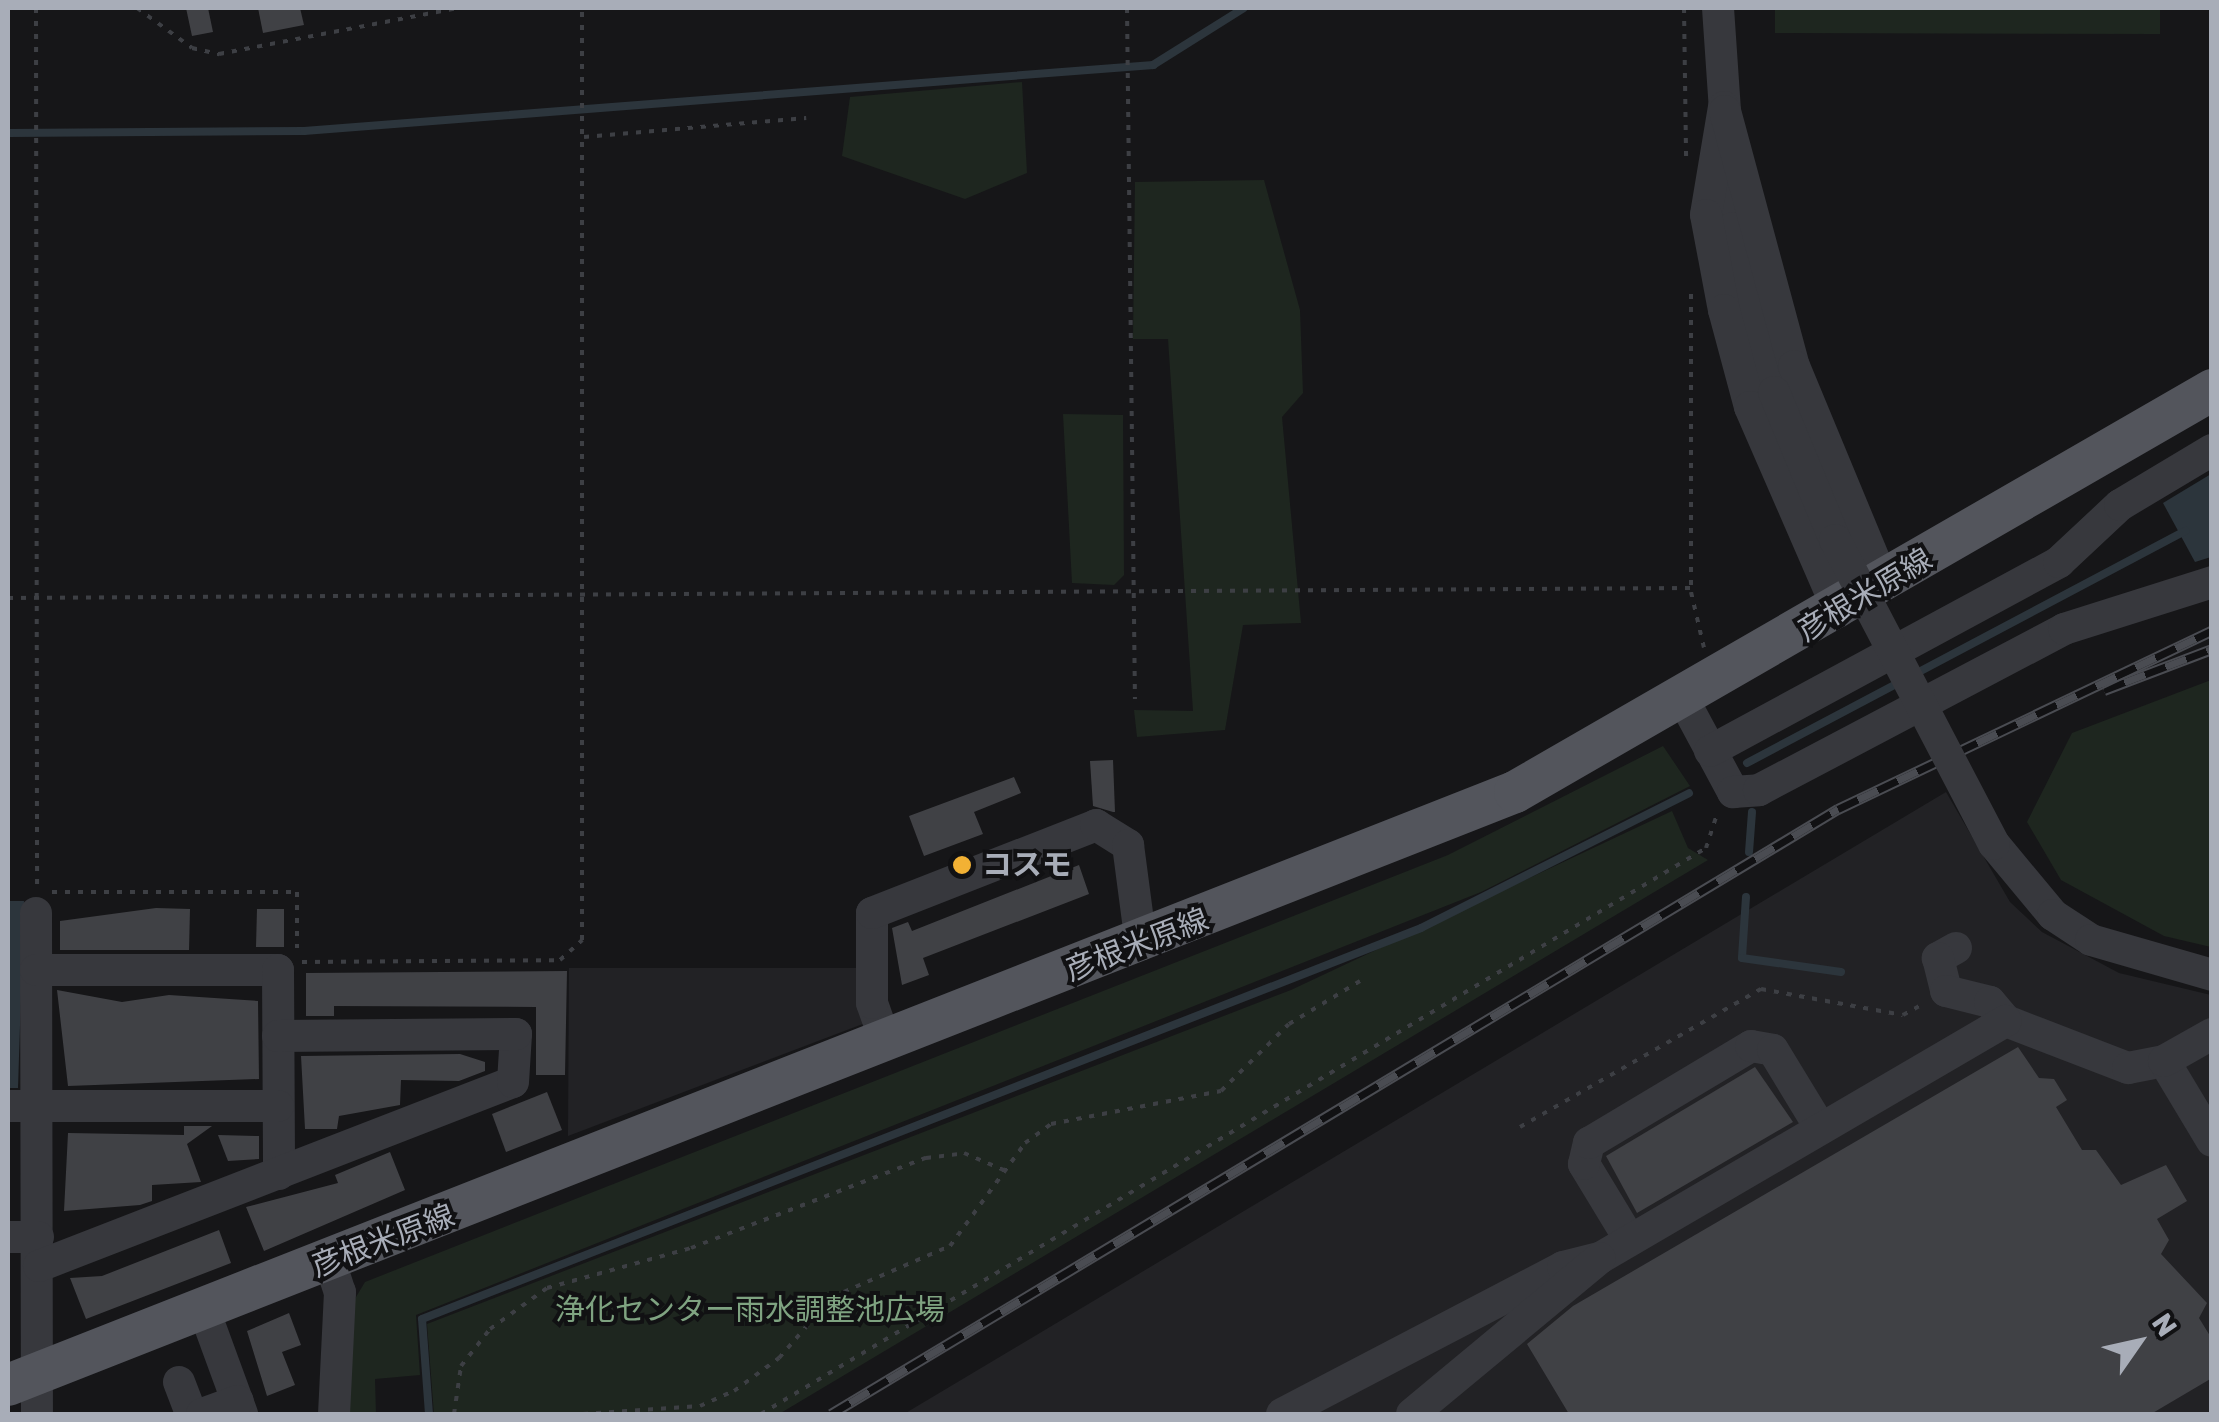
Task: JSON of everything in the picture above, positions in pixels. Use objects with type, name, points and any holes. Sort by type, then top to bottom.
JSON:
[{"type":"main road","name":"彦根米原線","points":[[27,1391],[204,1310],[1141,944],[1515,792],[1839,612],[2212,390]]},
{"type":"street","points":[[1718,8],[1734,228],[1774,392],[1835,540],[1994,844],[2042,904],[2091,940],[2212,975]]},
{"type":"street","points":[[1724,106],[1794,366],[1884,583]]},
{"type":"street","points":[[1724,106],[1706,215],[1724,310],[1750,407],[1839,612]]},
{"type":"street","points":[[1710,751],[2059,562],[2120,505],[2212,450]]},
{"type":"street","points":[[1700,689],[1710,751],[1733,792],[1759,790],[2064,629],[2212,582]]},
{"type":"street","points":[[886,1043],[872,1004],[872,913],[1096,826],[1128,845],[1141,944]]},
{"type":"street","points":[[27,1391],[32,1300],[22,1106],[36,970],[31,899]]},
{"type":"street","points":[[1956,948],[1938,958],[1946,991],[1990,1002],[2006,1021],[2128,1068],[2164,1061],[2212,1034]]},
{"type":"street","points":[[36,970],[278,970],[279,1174]]},
{"type":"street","points":[[1412,1414],[1511,1353],[1600,1258],[2006,1021]]},
{"type":"street","points":[[28,1247],[279,1174],[513,1082],[516,1034],[278,1036]]},
{"type":"street","points":[[1630,1240],[1584,1164],[1589,1143],[1750,1046],[1774,1050],[1821,1129]]},
{"type":"street","points":[[2164,1061],[2212,1141]]},
{"type":"street","points":[[22,1106],[278,1106]]},
{"type":"street","points":[[1282,1414],[1563,1267],[1600,1258]]},
{"type":"street","points":[[330,1262],[340,1292],[334,1414]]},
{"type":"street","points":[[202,1414],[240,1408],[204,1310]]},
{"type":"street","points":[[179,1382],[191,1414]]},
{"type":"path","points":[[36,8],[39,597],[31,899],[297,892],[296,962],[560,960],[582,940],[582,8]]},
{"type":"path","points":[[136,8],[192,48],[218,54],[458,8]]},
{"type":"path","points":[[1128,8],[1135,699]]},
{"type":"path","points":[[1684,8],[1686,168]]},
{"type":"path","points":[[584,137],[806,118]]},
{"type":"path","points":[[1690,280],[1691,588],[1700,689]]},
{"type":"path","points":[[8,598],[1691,588]]},
{"type":"path","points":[[761,1414],[1706,848],[1720,808]]},
{"type":"path","points":[[583,1414],[700,1406],[734,1391],[779,1358],[832,1297],[950,1246],[1034,1135],[1084,1110],[1173,1106],[1221,1091],[1289,1024],[1360,981]]},
{"type":"path","points":[[454,1414],[461,1366],[490,1328],[548,1288],[691,1248],[926,1158],[964,1153],[1006,1171]]},
{"type":"shaded area","points":[[2211,474],[2211,557],[2195,562],[2163,503]]},
{"type":"shaded area","points":[[1946,792],[2010,902],[2042,932],[2119,973],[2211,995],[2211,1414],[904,1414]]},
{"type":"shaded area","points":[[8,901],[24,901],[18,1088],[8,1088]]},
{"type":"shaded area","points":[[569,968],[861,968],[868,1022],[568,1136]]},
{"type":"green space","points":[[1775,8],[2160,8],[2160,34],[1775,33]]},
{"type":"green space","points":[[1022,82],[1027,173],[965,199],[842,156],[850,97]]},
{"type":"green space","points":[[1264,180],[1300,310],[1303,393],[1282,417],[1301,623],[1243,625],[1225,730],[1137,737],[1134,710],[1193,711],[1168,339],[1133,339],[1135,182]]},
{"type":"green space","points":[[1063,414],[1123,415],[1124,575],[1114,585],[1072,583]]},
{"type":"green space","points":[[2211,680],[2211,947],[2164,936],[2061,880],[2027,822],[2072,733]]},
{"type":"green space","points":[[1663,746],[1690,786],[1481,892],[416,1315],[420,1375],[375,1379],[376,1414],[347,1414],[353,1302],[365,1282],[1448,855]]},
{"type":"green space","name":"浄化センター雨水調整池広場","points":[[1672,811],[1688,848],[1708,860],[779,1414],[434,1414],[427,1324],[1291,990]]},
{"type":"building","points":[[186,8],[208,8],[213,32],[192,36]]},
{"type":"building","points":[[258,8],[300,8],[304,25],[263,33]]},
{"type":"building","points":[[1113,760],[1115,812],[1093,806],[1090,761]]},
{"type":"building","points":[[1014,777],[1021,793],[974,812],[983,834],[924,856],[909,816]]},
{"type":"building","points":[[1079,865],[1089,894],[923,958],[929,975],[902,985],[892,928],[908,922],[912,931]]},
{"type":"building","points":[[156,908],[190,909],[189,950],[60,950],[60,921]]},
{"type":"building","points":[[257,909],[284,909],[284,947],[256,947]]},
{"type":"building","points":[[567,971],[565,1075],[536,1075],[536,1007],[334,1006],[334,1016],[306,1016],[306,973]]},
{"type":"building","points":[[57,990],[122,1002],[169,995],[258,1001],[259,1079],[68,1086]]},
{"type":"building","points":[[2018,1047],[2039,1078],[2054,1079],[2067,1100],[2056,1107],[2082,1150],[2096,1150],[2121,1185],[2166,1165],[2187,1201],[2157,1219],[2169,1240],[2161,1254],[2207,1303],[2199,1318],[2212,1339],[2212,1378],[2151,1414],[1569,1414],[1527,1344],[1573,1306]]},
{"type":"building","points":[[460,1054],[485,1062],[485,1071],[459,1081],[401,1080],[400,1105],[339,1116],[337,1129],[305,1129],[301,1056]]},
{"type":"building","points":[[1755,1067],[1793,1122],[1637,1213],[1606,1156]]},
{"type":"building","points":[[547,1092],[562,1130],[506,1152],[492,1114]]},
{"type":"building","points":[[184,1126],[212,1126],[187,1144],[201,1182],[152,1185],[152,1201],[140,1205],[64,1211],[68,1133],[184,1135]]},
{"type":"building","points":[[218,1135],[259,1136],[259,1159],[228,1161]]},
{"type":"building","points":[[390,1152],[405,1190],[264,1251],[246,1207],[338,1183],[335,1175]]},
{"type":"building","points":[[219,1230],[231,1263],[86,1319],[70,1278],[102,1276]]},
{"type":"building","points":[[289,1313],[301,1345],[282,1352],[295,1385],[267,1396],[247,1331]]},
{"type":"waterway","points":[[8,133],[304,131],[1153,65],[1244,8]]},
{"type":"waterway","points":[[1915,674],[2185,531]]},
{"type":"waterway","points":[[1747,763],[1898,683]]},
{"type":"waterway","points":[[429,1414],[422,1319],[1421,928],[1689,793]]},
{"type":"waterway","points":[[1749,852],[1752,812]]},
{"type":"waterway","points":[[1746,897],[1742,958],[1841,972]]},
{"type":"railway","points":[[831,1414],[1838,809],[2212,631]]},
{"type":"railway","points":[[2104,690],[2212,649]]},
{"type":"place","name":"コスモ","points":[[962,865]]}]
